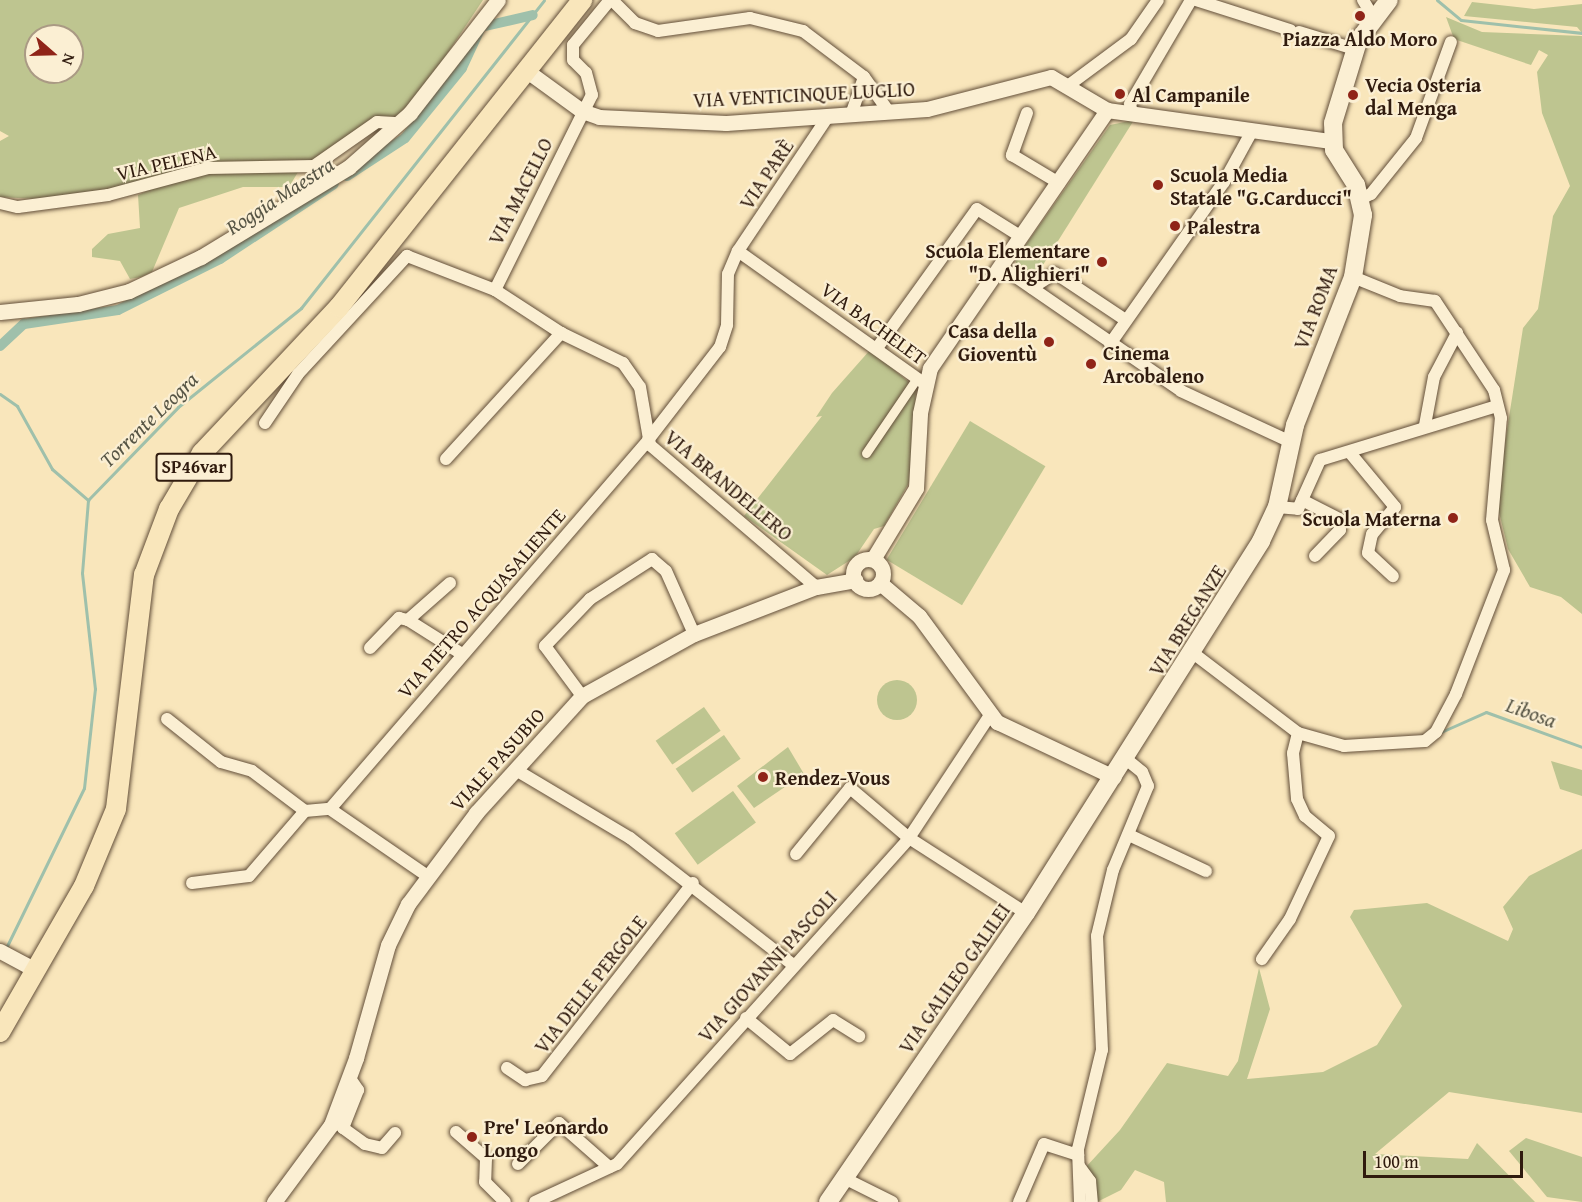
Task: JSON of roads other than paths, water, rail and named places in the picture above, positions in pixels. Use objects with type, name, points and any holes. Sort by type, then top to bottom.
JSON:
[{"type":"main road","name":"SP46var","points":[[0,1032],[84,886],[116,809],[144,575],[169,509],[202,453],[339,307],[582,0]]},
{"type":"main road","points":[[1361,199],[1331,141],[1355,49],[1374,18],[1389,0]]},
{"type":"main road","name":"VIA ROMA","points":[[1284,480],[1291,441],[1353,277],[1361,199]]},
{"type":"main road","name":"VIA BREGANZE","points":[[1114,777],[1242,576],[1276,507],[1284,480]]},
{"type":"main road","name":"VIA GALILEO GALILEI","points":[[828,1202],[1026,913],[1114,777]]},
{"type":"street","points":[[0,312],[78,304],[129,291],[201,257],[349,167],[399,123],[445,74],[498,0]]},
{"type":"street","points":[[611,0],[635,22],[658,31],[750,18],[803,31],[834,49],[864,77],[889,112]]},
{"type":"street","name":"VIA MACELLO","points":[[495,290],[582,111],[592,83],[573,60],[573,45],[611,0]]},
{"type":"street","points":[[1069,85],[1131,39],[1158,0]]},
{"type":"street","points":[[1131,114],[1130,104],[1173,38],[1191,0]]},
{"type":"street","points":[[1196,0],[1355,49]]},
{"type":"street","points":[[1363,0],[1374,18]]},
{"type":"street","points":[[1361,199],[1371,194],[1416,138],[1451,42]]},
{"type":"street","points":[[526,71],[582,111]]},
{"type":"street","points":[[851,115],[864,77]]},
{"type":"street","name":"VIA VENTICINQUE LUGLIO","points":[[582,111],[726,123],[827,118],[927,110],[1051,77],[1069,85],[1107,110],[1331,141]]},
{"type":"street","points":[[866,453],[921,380],[940,348],[1059,183],[1107,110]]},
{"type":"street","points":[[1027,113],[1012,155],[1059,183]]},
{"type":"street","name":"VIA PARÈ","points":[[660,422],[720,347],[727,325],[728,274],[738,251],[827,118]]},
{"type":"street","name":"VIA PELENA","points":[[0,203],[18,207],[108,195],[208,168],[314,166],[377,122],[399,123]]},
{"type":"street","points":[[1114,347],[1124,320],[1224,182],[1252,131]]},
{"type":"street","name":"VIA BACHELET","points":[[877,348],[895,316],[977,209],[1020,236]]},
{"type":"street","name":"VIA BACHELET","points":[[738,251],[921,380]]},
{"type":"street","name":"VIA BRANDELLERO","points":[[265,423],[298,374],[407,256],[495,290],[561,333],[631,370],[640,387],[648,440],[816,587]]},
{"type":"street","points":[[1000,266],[1114,347],[1181,391],[1291,441]]},
{"type":"street","points":[[1032,288],[1055,273],[1124,320]]},
{"type":"street","points":[[1193,653],[1298,733],[1344,746],[1379,747],[1413,746],[1436,732],[1504,570],[1492,520],[1500,443],[1497,406],[1494,390],[1435,301],[1400,296],[1353,277]]},
{"type":"street","points":[[446,459],[561,333]]},
{"type":"street","points":[[1425,424],[1434,377],[1457,333]]},
{"type":"street","points":[[855,580],[856,566],[873,559],[916,488],[921,380]]},
{"type":"street","points":[[1276,507],[1298,509],[1320,460],[1354,453],[1425,424],[1497,406]]},
{"type":"street","name":"VIA PIETRO ACQUASALIENTE","points":[[330,809],[648,440],[660,422]]},
{"type":"street","points":[[1354,453],[1395,507],[1372,534],[1368,553],[1393,576]]},
{"type":"street","points":[[1302,500],[1339,519],[1340,530],[1315,556]]},
{"type":"street","points":[[582,696],[545,646],[590,599],[652,559],[666,571],[694,634]]},
{"type":"street","points":[[873,559],[883,569],[880,583],[919,616],[990,715],[1114,777]]},
{"type":"street","name":"VIALE PASUBIO","points":[[277,1200],[331,1125],[349,1077],[388,945],[426,875],[582,696],[694,634],[816,587],[855,580],[867,588],[880,583]]},
{"type":"street","points":[[408,620],[450,583]]},
{"type":"street","points":[[370,648],[399,618],[408,620],[462,654]]},
{"type":"street","name":"VIA GIOVANNI PASCOLI","points":[[535,1202],[609,1167],[909,838],[990,715]]},
{"type":"street","points":[[166,719],[221,762],[252,771],[305,811],[330,809],[426,875]]},
{"type":"street","points":[[1262,959],[1290,919],[1329,836],[1305,816],[1297,799],[1293,753],[1298,733]]},
{"type":"street","points":[[1080,1202],[1078,1160],[1102,1050],[1097,936],[1109,883],[1148,782],[1126,759]]},
{"type":"street","points":[[516,770],[693,883],[793,965]]},
{"type":"street","points":[[796,854],[850,788],[909,838],[1026,913]]},
{"type":"street","points":[[192,883],[249,876],[305,811]]},
{"type":"street","points":[[1129,835],[1206,871]]},
{"type":"street","name":"VIA DELLE PERGOLE","points":[[507,1068],[525,1080],[542,1077],[693,883]]},
{"type":"street","points":[[0,951],[36,970]]},
{"type":"street","points":[[746,1018],[790,1054],[833,1020],[859,1036]]},
{"type":"street","points":[[349,1077],[358,1090],[343,1128],[364,1144],[382,1149],[395,1133]]},
{"type":"street","points":[[518,1164],[559,1124],[609,1167]]},
{"type":"street","points":[[456,1132],[486,1158],[485,1182],[505,1202]]},
{"type":"street","points":[[1019,1202],[1044,1144],[1078,1160],[1090,1181],[1092,1202]]},
{"type":"street","points":[[844,1178],[892,1202]]},
{"type":"waterway","name":"Torrente Leogra","points":[[6,948],[84,788],[95,689],[82,573],[88,500],[178,407],[301,308],[544,0]]},
{"type":"waterway","points":[[1437,0],[1461,20],[1582,33]]},
{"type":"waterway","name":"Roggia Maestra","points":[[347,176],[405,138],[462,68],[481,27],[533,15]]},
{"type":"waterway","name":"Roggia Maestra","points":[[0,346],[24,324],[118,310],[220,259],[334,184]]},
{"type":"waterway","points":[[0,394],[17,406],[52,469],[88,500]]},
{"type":"waterway","name":"Libosa","points":[[1441,732],[1486,712],[1582,747]]},
{"type":"place","name":"Piazza Aldo Moro","points":[[1360,16]]},
{"type":"place","name":"Al Campanile","points":[[1120,94]]},
{"type":"place","name":"Vecia Osteria dal Menga","points":[[1353,95]]},
{"type":"place","name":"Scuola Media Statale \"G.Carducci\"","points":[[1158,185]]},
{"type":"place","name":"Palestra","points":[[1175,226]]},
{"type":"place","name":"Scuola Elementare \"D. Alighieri\"","points":[[1102,262]]},
{"type":"place","name":"Casa della Gioventù","points":[[1049,342]]},
{"type":"place","name":"Cinema Arcobaleno","points":[[1091,364]]},
{"type":"place","name":"Scuola Materna","points":[[1453,518]]},
{"type":"place","name":"Rendez-Vous","points":[[763,777]]},
{"type":"place","name":"Pre' Leonardo Longo","points":[[472,1137]]}]
